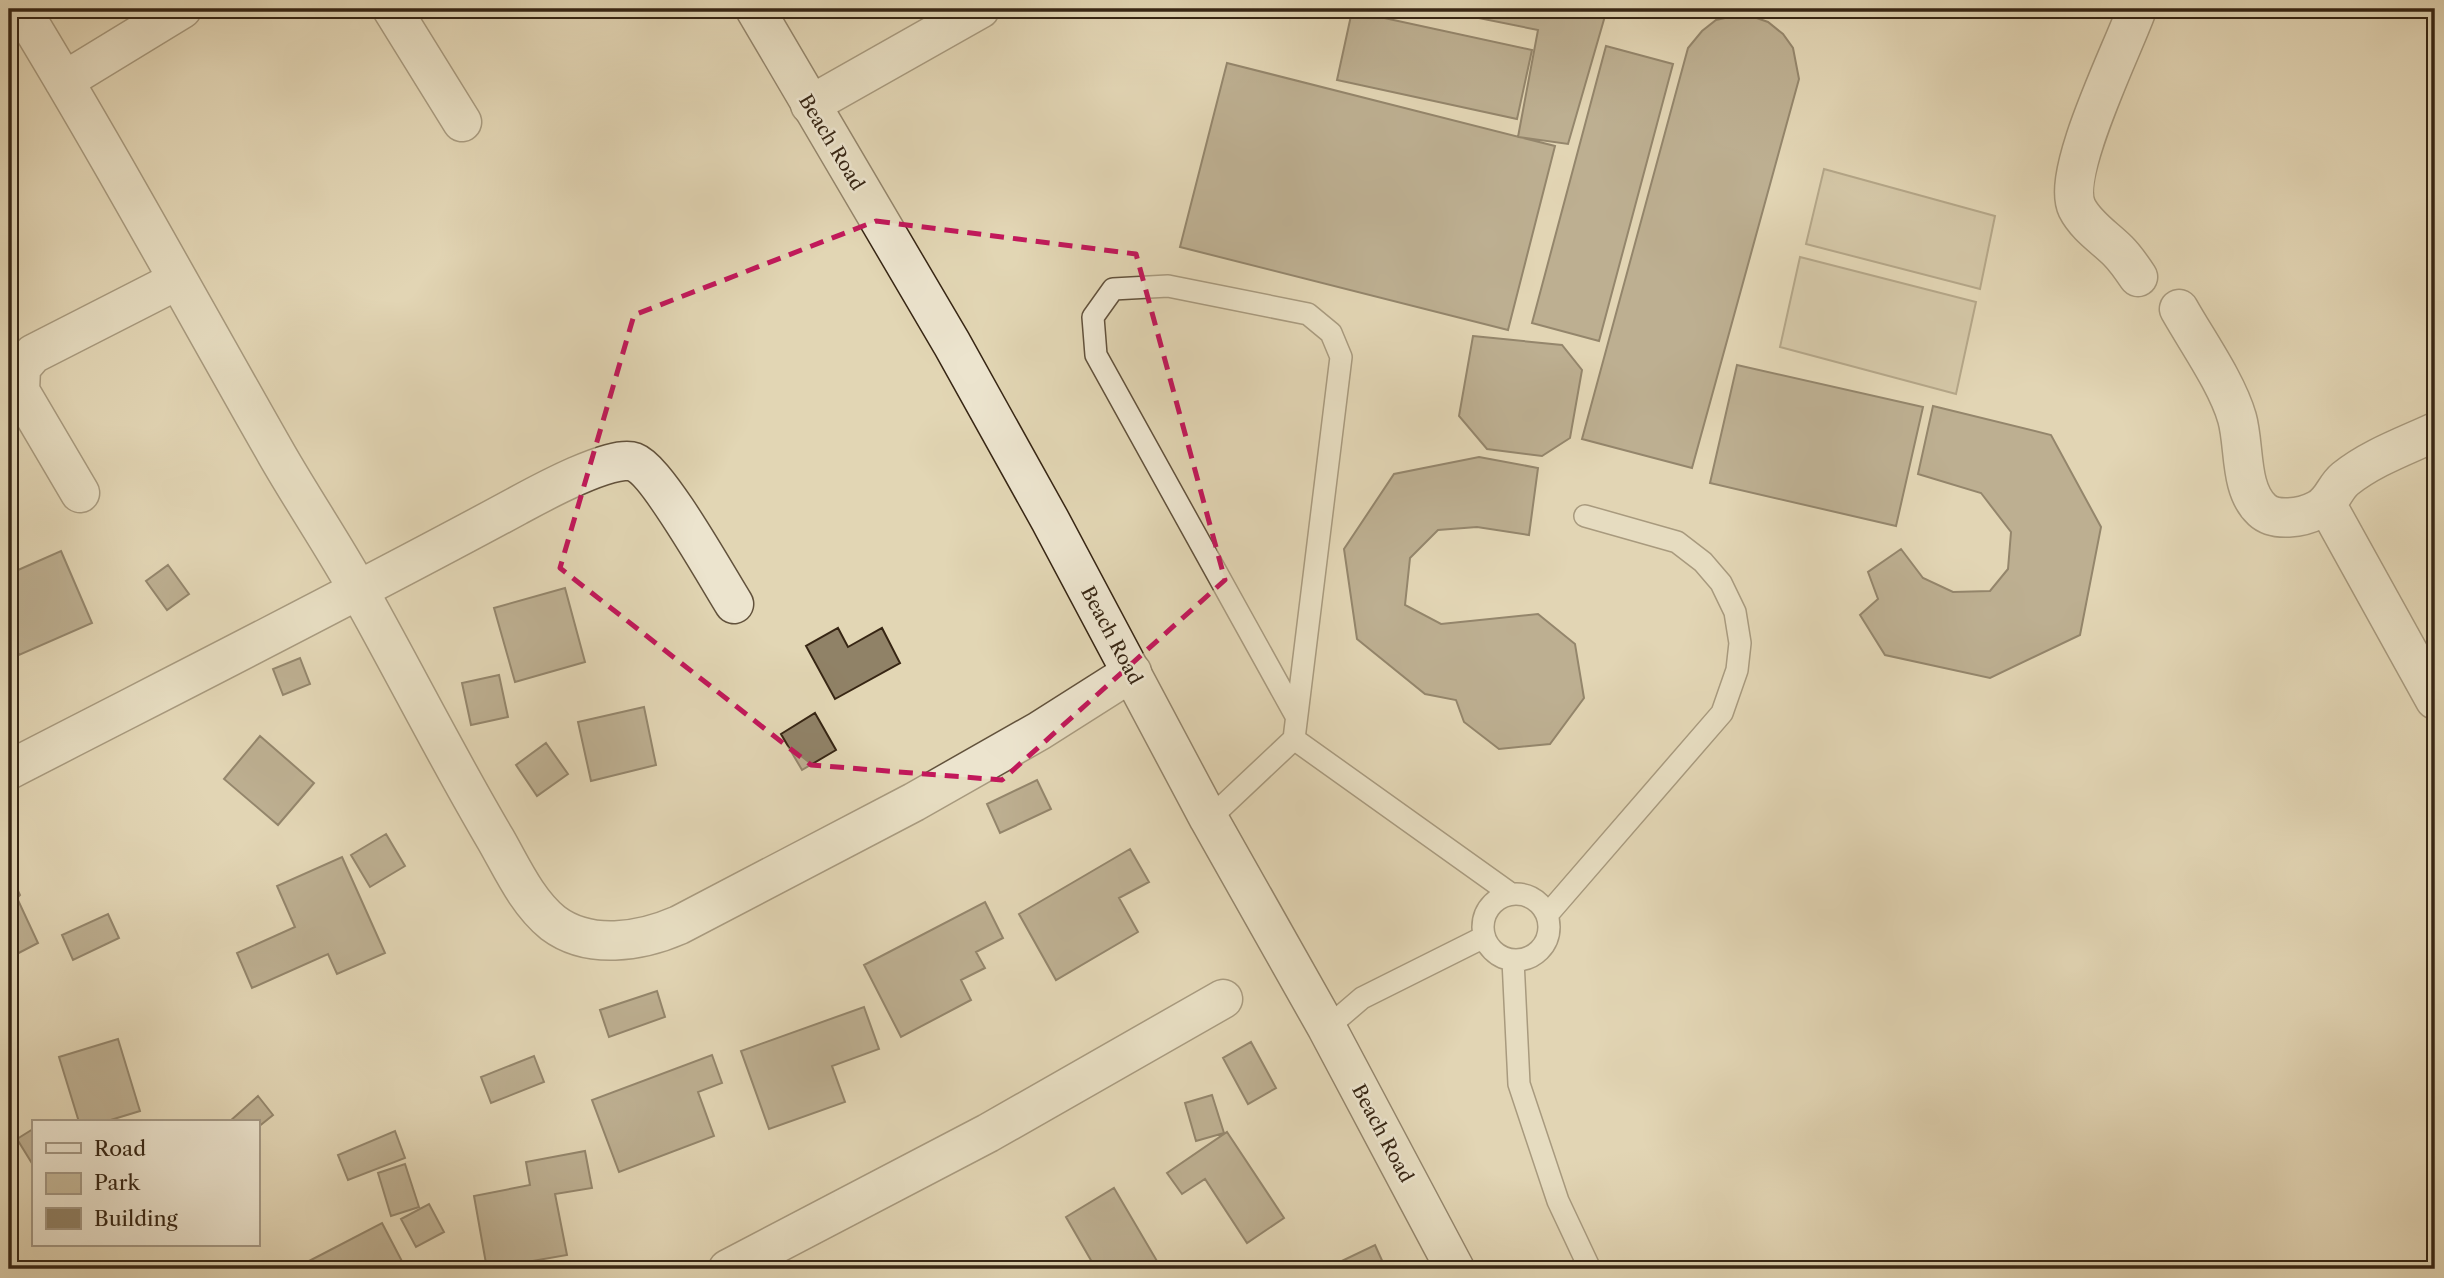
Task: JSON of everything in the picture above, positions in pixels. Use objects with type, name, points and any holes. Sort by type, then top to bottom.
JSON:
[{"type":"street","points":[[21,9],[278,458],[359,591],[452,766],[534,905],[556,925],[569,932],[597,940],[628,939],[662,933],[914,802],[1038,731],[1132,672]]},
{"type":"street","points":[[64,81],[182,9]]},
{"type":"street","points":[[392,9],[462,122]]},
{"type":"street","name":"Beach Road","points":[[755,9],[952,344],[1132,672],[1209,819],[1328,1028],[1455,1269]]},
{"type":"street","points":[[810,105],[980,9]]},
{"type":"street","points":[[2137,9],[2083,150],[2073,193],[2077,209],[2097,233],[2120,253],[2138,277]]},
{"type":"street","points":[[80,493],[20,391],[21,368],[33,354],[178,280]]},
{"type":"street","points":[[2179,309],[2236,416],[2248,484],[2254,500],[2263,511],[2279,517],[2300,517],[2327,505],[2343,480],[2366,465],[2435,432]]},
{"type":"street","points":[[9,770],[359,591],[536,496],[607,463],[633,461],[645,468],[660,487],[734,604]]},
{"type":"street","points":[[2327,505],[2435,700]]},
{"type":"street","points":[[728,1269],[988,1133],[1223,999]]},
{"type":"lane","points":[[1209,819],[1294,739],[1341,358],[1332,333],[1308,314],[1168,286],[1113,289],[1093,317],[1096,355],[1296,716]]},
{"type":"lane","points":[[1547,915],[1722,713],[1737,670],[1740,643],[1735,612],[1721,583],[1703,562],[1677,542],[1585,516]]},
{"type":"lane","points":[[1294,739],[1511,894]]},
{"type":"lane","points":[[1511,894],[1532,898],[1541,905],[1547,915],[1549,925],[1542,947],[1534,955],[1524,959],[1513,960],[1496,953],[1484,937],[1486,915],[1491,905],[1511,894]]},
{"type":"lane","points":[[1328,1028],[1362,998],[1484,937]]},
{"type":"lane","points":[[1513,960],[1519,1084],[1558,1201],[1590,1269]]},
{"type":"highlighted area","points":[[876,221],[1136,254],[1225,580],[1002,780],[811,765],[560,568],[634,315]]},
{"type":"green space","points":[[1824,169],[1995,216],[1980,289],[1806,244]]},
{"type":"green space","points":[[1800,257],[1976,302],[1956,394],[1780,347]]},
{"type":"building","points":[[1447,9],[1607,9],[1568,144],[1518,137],[1538,30],[1454,13]]},
{"type":"building","points":[[1352,11],[1532,50],[1517,119],[1337,80]]},
{"type":"building","points":[[1751,16],[1768,22],[1783,34],[1793,48],[1799,79],[1692,468],[1582,439],[1688,48],[1702,31],[1716,20]]},
{"type":"building","points":[[1606,46],[1673,64],[1599,341],[1532,323]]},
{"type":"building","points":[[1227,63],[1555,146],[1508,330],[1180,247]]},
{"type":"building","points":[[1473,336],[1562,345],[1582,370],[1570,438],[1542,456],[1487,449],[1459,416]]},
{"type":"building","points":[[1737,365],[1923,407],[1896,526],[1710,483]]},
{"type":"building","points":[[1933,406],[2051,435],[2101,527],[2080,635],[1990,678],[1885,655],[1860,615],[1878,599],[1868,572],[1901,549],[1923,578],[1953,592],[1990,591],[2008,569],[2011,532],[1981,493],[1918,474]]},
{"type":"building","points":[[1479,457],[1538,468],[1529,535],[1477,527],[1438,530],[1410,558],[1405,605],[1441,624],[1538,614],[1575,644],[1584,698],[1550,744],[1499,749],[1464,722],[1456,700],[1425,694],[1357,639],[1344,549],[1394,474]]},
{"type":"building","points":[[61,551],[92,623],[19,655],[9,631],[9,574]]},
{"type":"building","points":[[168,565],[189,594],[167,610],[146,581]]},
{"type":"building","points":[[565,588],[585,662],[515,682],[494,608]]},
{"type":"building","points":[[838,628],[848,647],[882,628],[900,663],[835,699],[806,646]]},
{"type":"building","points":[[300,658],[310,684],[283,695],[273,669]]},
{"type":"building","points":[[499,675],[508,717],[471,725],[462,683]]},
{"type":"building","points":[[644,707],[656,765],[591,781],[578,722]]},
{"type":"building","points":[[815,713],[836,750],[802,770],[781,734]]},
{"type":"building","points":[[260,736],[314,783],[278,825],[224,779]]},
{"type":"building","points":[[546,743],[568,774],[537,796],[516,765]]},
{"type":"building","points":[[1037,780],[1051,809],[1000,833],[987,804]]},
{"type":"building","points":[[386,834],[405,866],[370,887],[351,855]]},
{"type":"building","points":[[1130,849],[1149,882],[1119,898],[1138,932],[1056,980],[1019,914]]},
{"type":"building","points":[[342,857],[385,953],[337,974],[328,954],[252,988],[237,953],[295,927],[277,886]]},
{"type":"building","points":[[11,876],[20,895],[17,898],[38,943],[9,958],[9,877]]},
{"type":"building","points":[[985,902],[1003,938],[976,952],[985,968],[961,980],[971,1000],[901,1037],[864,965]]},
{"type":"building","points":[[108,914],[119,938],[73,960],[62,935]]},
{"type":"building","points":[[657,991],[665,1017],[609,1037],[600,1010]]},
{"type":"building","points":[[864,1007],[879,1049],[832,1066],[845,1102],[769,1129],[741,1051]]},
{"type":"building","points":[[118,1039],[140,1111],[111,1120],[78,1120],[59,1057]]},
{"type":"building","points":[[1251,1042],[1276,1088],[1248,1104],[1223,1058]]},
{"type":"building","points":[[712,1055],[722,1083],[698,1092],[714,1136],[619,1172],[592,1100]]},
{"type":"building","points":[[534,1056],[544,1082],[491,1103],[481,1077]]},
{"type":"building","points":[[1212,1095],[1224,1133],[1196,1141],[1185,1103]]},
{"type":"building","points":[[258,1096],[273,1115],[259,1126],[259,1120],[231,1120]]},
{"type":"building","points":[[32,1130],[32,1163],[17,1139]]},
{"type":"building","points":[[395,1131],[405,1158],[348,1180],[338,1155]]},
{"type":"building","points":[[1227,1132],[1284,1218],[1247,1243],[1205,1179],[1182,1194],[1167,1173]]},
{"type":"building","points":[[585,1151],[592,1188],[555,1194],[567,1255],[487,1269],[474,1196],[530,1185],[526,1162]]},
{"type":"building","points":[[405,1164],[419,1207],[391,1216],[378,1173]]},
{"type":"building","points":[[1114,1188],[1157,1261],[1142,1269],[1096,1269],[1066,1217]]},
{"type":"building","points":[[429,1204],[444,1232],[416,1247],[401,1219]]},
{"type":"building","points":[[382,1223],[406,1269],[313,1269],[309,1261]]},
{"type":"building","points":[[1375,1245],[1385,1267],[1381,1269],[1325,1269]]}]
